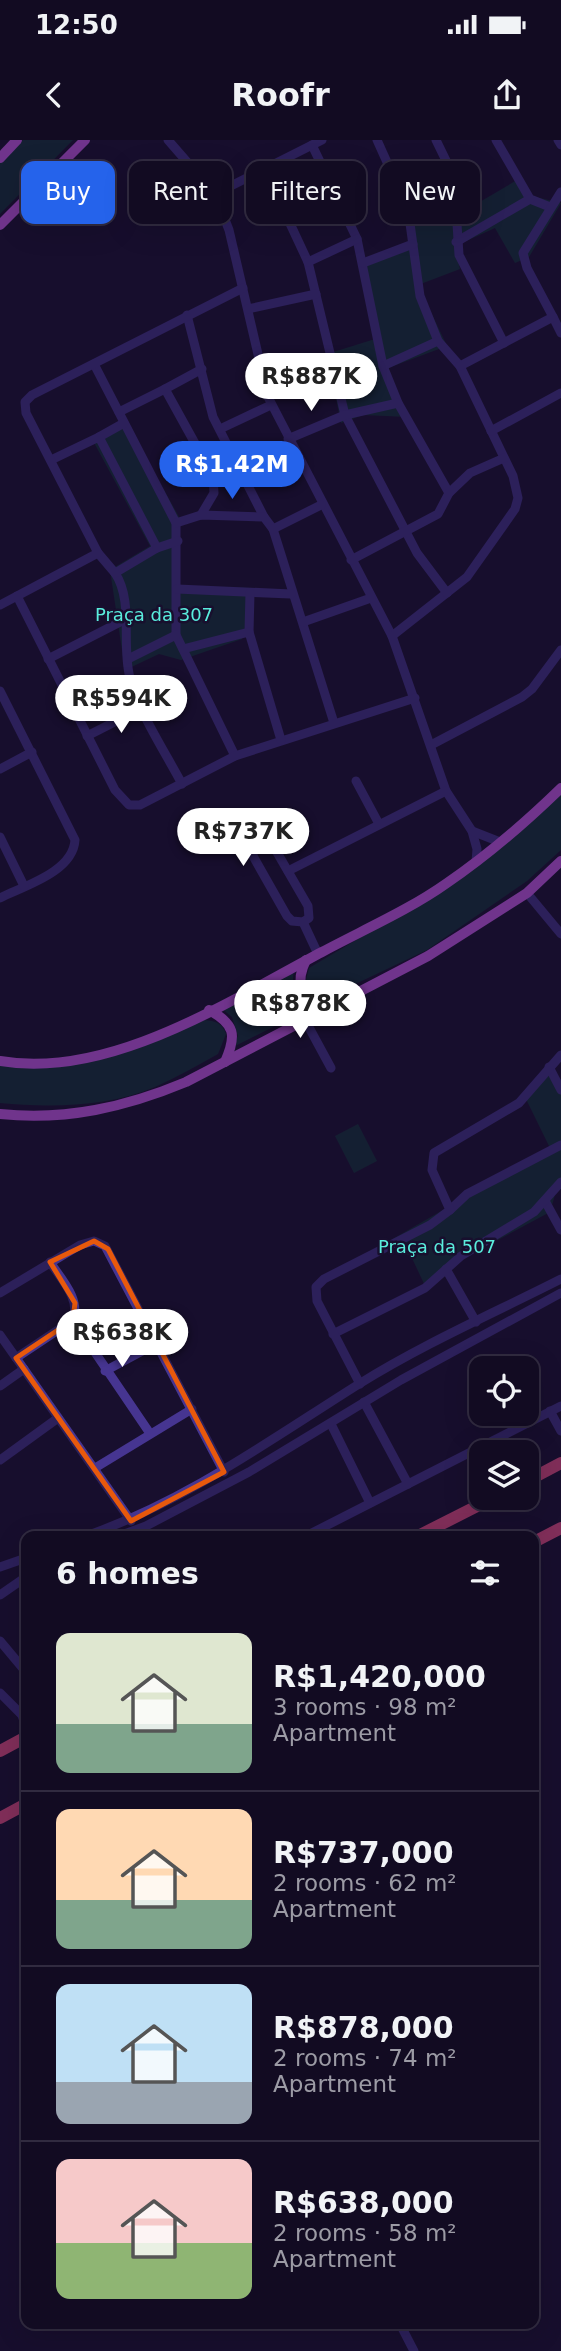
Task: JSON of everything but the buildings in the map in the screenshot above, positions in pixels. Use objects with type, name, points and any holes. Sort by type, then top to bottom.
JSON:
[{"type":"highway","points":[[539,1474],[561,1463]]},
{"type":"highway","points":[[428,1531],[469,1510]]},
{"type":"highway","points":[[539,1539],[561,1528]]},
{"type":"highway","points":[[0,1751],[21,1740]]},
{"type":"highway","points":[[0,1818],[21,1807]]},
{"type":"main road","points":[[0,158],[17,140]]},
{"type":"main road","points":[[0,225],[85,140]]},
{"type":"main road","points":[[0,1061],[36,1063],[76,1059],[130,1046],[209,1010],[444,885],[476,862],[561,788]]},
{"type":"main road","points":[[0,1114],[31,1117],[92,1112],[151,1097],[225,1062],[428,956],[527,893],[561,860]]},
{"type":"main road","points":[[306,960],[299,982],[302,995],[308,1003],[321,1011]]},
{"type":"main road","points":[[209,1010],[229,1023],[231,1029],[232,1042],[225,1062]]},
{"type":"street","points":[[168,140],[186,161]]},
{"type":"street","points":[[282,161],[322,140]]},
{"type":"street","points":[[377,140],[408,209],[421,296],[438,341],[460,366],[504,458],[518,498],[515,509],[467,577],[392,636]]},
{"type":"street","points":[[436,140],[454,177],[456,242],[463,268],[504,343]]},
{"type":"street","points":[[496,140],[530,200],[550,208],[561,204]]},
{"type":"street","points":[[558,140],[561,145]]},
{"type":"street","points":[[312,145],[357,239],[383,366],[398,403],[449,493]]},
{"type":"street","points":[[561,192],[523,253],[527,268],[561,333]]},
{"type":"street","points":[[456,242],[530,200]]},
{"type":"street","points":[[227,224],[271,405],[321,505],[392,636],[446,791],[472,831],[477,849],[476,862]]},
{"type":"street","points":[[290,224],[308,262],[345,415],[428,571],[447,593]]},
{"type":"street","points":[[308,262],[357,239]]},
{"type":"street","points":[[363,263],[413,244]]},
{"type":"street","points":[[182,784],[142,708],[130,677],[123,589],[115,573],[98,553],[26,413],[25,402],[32,395],[187,314],[243,288]]},
{"type":"street","points":[[248,309],[316,295]]},
{"type":"street","points":[[187,314],[209,407],[264,517],[273,529],[291,594],[303,622],[334,723]]},
{"type":"street","points":[[460,366],[553,317]]},
{"type":"street","points":[[383,366],[438,341]]},
{"type":"street","points":[[94,364],[176,523],[176,635],[235,756]]},
{"type":"street","points":[[119,412],[202,369]]},
{"type":"street","points":[[165,389],[214,476],[214,493],[201,515]]},
{"type":"street","points":[[491,430],[561,393]]},
{"type":"street","points":[[288,439],[345,415],[398,403]]},
{"type":"street","points":[[220,429],[271,405]]},
{"type":"street","points":[[51,460],[124,423]]},
{"type":"street","points":[[99,436],[157,548]]},
{"type":"street","points":[[351,560],[438,514],[449,493],[470,473],[504,458]]},
{"type":"street","points":[[273,529],[321,505]]},
{"type":"street","points":[[176,523],[201,515],[264,517]]},
{"type":"street","points":[[115,573],[157,548],[178,541]]},
{"type":"street","points":[[0,606],[98,553]]},
{"type":"street","points":[[177,589],[291,594]]},
{"type":"street","points":[[250,593],[249,632],[281,740]]},
{"type":"street","points":[[17,596],[87,736],[124,802],[140,805],[235,756],[415,698]]},
{"type":"street","points":[[303,622],[371,598]]},
{"type":"street","points":[[48,659],[124,620]]},
{"type":"street","points":[[183,649],[249,632]]},
{"type":"street","points":[[128,659],[176,635]]},
{"type":"street","points":[[431,745],[522,697],[532,689],[561,650]]},
{"type":"street","points":[[0,691],[75,840],[71,856],[61,865],[0,898]]},
{"type":"street","points":[[87,736],[142,708]]},
{"type":"street","points":[[0,769],[32,752]]},
{"type":"street","points":[[356,781],[379,824]]},
{"type":"street","points":[[288,871],[446,791]]},
{"type":"street","points":[[472,831],[500,842]]},
{"type":"street","points":[[0,837],[24,886]]},
{"type":"street","points":[[263,840],[271,842],[288,871],[308,906],[309,918],[303,922],[292,921],[287,916],[253,856],[254,845],[263,840]]},
{"type":"street","points":[[527,893],[561,934]]},
{"type":"street","points":[[303,922],[318,954]]},
{"type":"street","points":[[305,1020],[331,1068]]},
{"type":"street","points":[[450,1210],[432,1170],[434,1153],[519,1103],[561,1055]]},
{"type":"street","points":[[549,1067],[561,1090]]},
{"type":"street","points":[[359,1384],[315,1296],[319,1283],[430,1225],[467,1195],[561,1146]]},
{"type":"street","points":[[332,1334],[414,1294],[461,1256],[524,1220],[561,1182]]},
{"type":"street","points":[[545,1201],[561,1230]]},
{"type":"street","points":[[0,1293],[87,1242],[105,1246],[224,1472]]},
{"type":"street","points":[[50,1262],[75,1303],[73,1320],[149,1433]]},
{"type":"street","points":[[446,1269],[476,1322]]},
{"type":"street","points":[[101,1531],[131,1521],[224,1472],[391,1365],[561,1279]]},
{"type":"street","points":[[132,1531],[314,1434],[401,1380],[561,1293]]},
{"type":"street","points":[[16,1358],[73,1320]]},
{"type":"street","points":[[0,1335],[131,1521]]},
{"type":"street","points":[[105,1371],[157,1343]]},
{"type":"street","points":[[391,1365],[401,1380]]},
{"type":"street","points":[[0,1386],[24,1369]]},
{"type":"street","points":[[364,1402],[408,1484]]},
{"type":"street","points":[[316,1531],[561,1405]]},
{"type":"street","points":[[95,1468],[192,1409]]},
{"type":"street","points":[[550,1411],[561,1431]]},
{"type":"street","points":[[0,1460],[58,1418]]},
{"type":"street","points":[[304,1421],[314,1434]]},
{"type":"street","points":[[331,1424],[370,1503]]},
{"type":"street","points":[[0,1567],[21,1560]]},
{"type":"street","points":[[0,1595],[21,1580]]},
{"type":"street","points":[[0,1641],[21,1666]]},
{"type":"street","points":[[0,1693],[21,1711]]},
{"type":"street","points":[[403,2329],[414,2351]]},
{"type":"highlighted area","points":[[94,1241],[108,1249],[224,1472],[131,1521],[16,1358],[73,1320],[75,1303],[50,1262]]},
{"type":"green space","points":[[23,140],[73,140],[52,161],[21,161],[21,193],[0,214],[0,162]]},
{"type":"green space","points":[[517,180],[527,195],[561,203],[529,257],[515,263],[495,228],[455,246],[460,269],[418,285],[447,346],[388,368],[408,417],[363,415],[341,423],[327,354],[375,339],[360,263],[408,244],[408,224],[480,224],[480,202]]},
{"type":"green space","name":"Praça da 307","points":[[125,420],[179,517],[180,586],[255,588],[242,639],[181,660],[159,654],[125,670],[110,570],[150,546],[91,437]]},
{"type":"green space","points":[[561,791],[561,850],[527,881],[427,950],[328,997],[312,993],[305,984],[309,968],[469,873]]},
{"type":"green space","points":[[294,970],[295,992],[309,1009],[231,1048],[238,1036],[232,1017],[221,1008]]},
{"type":"green space","points":[[204,1020],[218,1023],[226,1034],[218,1054],[155,1087],[118,1099],[79,1104],[0,1103],[0,1066],[45,1067]]},
{"type":"green space","name":"Praça da 507","points":[[552,1065],[561,1083],[561,1186],[557,1188],[550,1212],[464,1258],[427,1290],[411,1256],[397,1252],[391,1240],[550,1148],[525,1097]]},
{"type":"green space","points":[[358,1124],[377,1161],[354,1173],[335,1136]]}]
